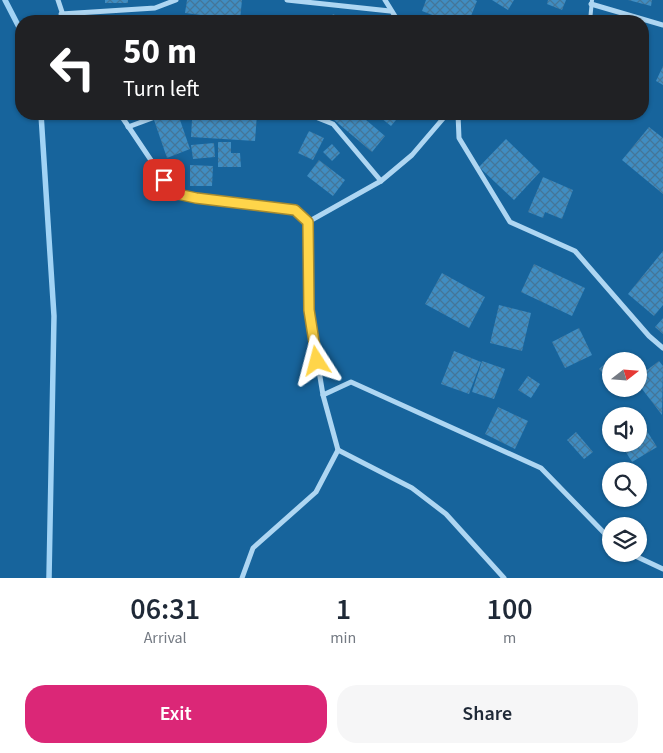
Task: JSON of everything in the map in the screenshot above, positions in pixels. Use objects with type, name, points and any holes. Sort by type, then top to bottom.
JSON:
[{"type":"street","points":[[58,0],[61,14],[155,8],[176,0]]},
{"type":"street","points":[[287,0],[390,11]]},
{"type":"street","points":[[385,0],[393,15]]},
{"type":"street","points":[[592,2],[634,15]]},
{"type":"street","points":[[649,20],[663,24]]},
{"type":"street","points":[[124,120],[173,193],[196,198],[295,210],[308,222],[309,310],[323,395],[338,450],[316,492],[254,548],[242,578]]},
{"type":"street","points":[[128,127],[147,120]]},
{"type":"street","points":[[323,120],[333,124],[381,181]]},
{"type":"street","points":[[308,222],[381,181],[412,154],[442,120]]},
{"type":"street","points":[[458,120],[459,138],[510,222],[575,251],[649,336],[663,348]]},
{"type":"street","points":[[323,395],[351,382],[541,468],[602,531]]},
{"type":"street","points":[[338,450],[412,488],[440,509],[504,578]]},
{"type":"street","points":[[647,562],[663,569]]},
{"type":"lane","points":[[591,15],[592,2]]},
{"type":"building","points":[[105,0],[128,0],[128,3],[105,3]]},
{"type":"building","points":[[187,0],[242,0],[240,15],[185,13]]},
{"type":"building","points":[[426,0],[477,1],[471,15],[432,15],[422,11]]},
{"type":"building","points":[[492,0],[514,0],[508,10]]},
{"type":"building","points":[[548,0],[566,0],[562,10],[547,4]]},
{"type":"building","points":[[628,0],[652,0],[651,6]]},
{"type":"building","points":[[663,66],[663,85],[656,81]]},
{"type":"building","points":[[154,120],[180,120],[190,149],[167,158]]},
{"type":"building","points":[[192,120],[257,120],[255,141],[191,137]]},
{"type":"building","points":[[334,120],[366,120],[385,136],[372,152]]},
{"type":"building","points":[[384,120],[396,120],[391,126]]},
{"type":"building","points":[[649,127],[663,138],[663,194],[622,160]]},
{"type":"building","points":[[309,131],[324,138],[313,160],[298,153]]},
{"type":"building","points":[[506,139],[540,172],[514,200],[479,167]]},
{"type":"building","points":[[218,142],[231,142],[231,153],[240,153],[241,167],[218,167]]},
{"type":"building","points":[[214,143],[215,157],[193,159],[191,145]]},
{"type":"building","points":[[332,144],[340,153],[332,161],[323,152]]},
{"type":"building","points":[[319,160],[345,180],[333,196],[307,176]]},
{"type":"building","points":[[190,165],[213,166],[212,186],[190,186]]},
{"type":"building","points":[[543,177],[573,190],[562,219],[545,212],[543,218],[528,212]]},
{"type":"building","points":[[663,251],[663,305],[654,316],[628,294]]},
{"type":"building","points":[[534,264],[585,288],[572,316],[521,292]]},
{"type":"building","points":[[442,273],[485,297],[469,328],[425,304]]},
{"type":"building","points":[[499,305],[531,313],[522,351],[490,343]]},
{"type":"building","points":[[663,318],[663,334],[655,327]]},
{"type":"building","points":[[579,328],[592,355],[565,368],[552,342]]},
{"type":"building","points":[[454,351],[481,362],[469,394],[441,384]]},
{"type":"building","points":[[482,361],[505,369],[494,399],[472,392]]},
{"type":"building","points":[[659,361],[663,366],[662,415],[648,397],[648,369]]},
{"type":"building","points":[[528,376],[540,384],[531,398],[518,390]]},
{"type":"building","points":[[498,407],[528,421],[515,449],[485,434]]},
{"type":"building","points":[[647,431],[657,447],[632,462],[626,452],[647,452]]},
{"type":"building","points":[[576,432],[593,452],[584,459],[567,440]]},
{"type":"waterway","points":[[5,0],[15,19]]},
{"type":"waterway","points":[[41,120],[54,316],[49,578]]},
{"type":"route","points":[[164,180],[173,193],[196,198],[295,210],[308,222],[309,310],[317,361]]}]
